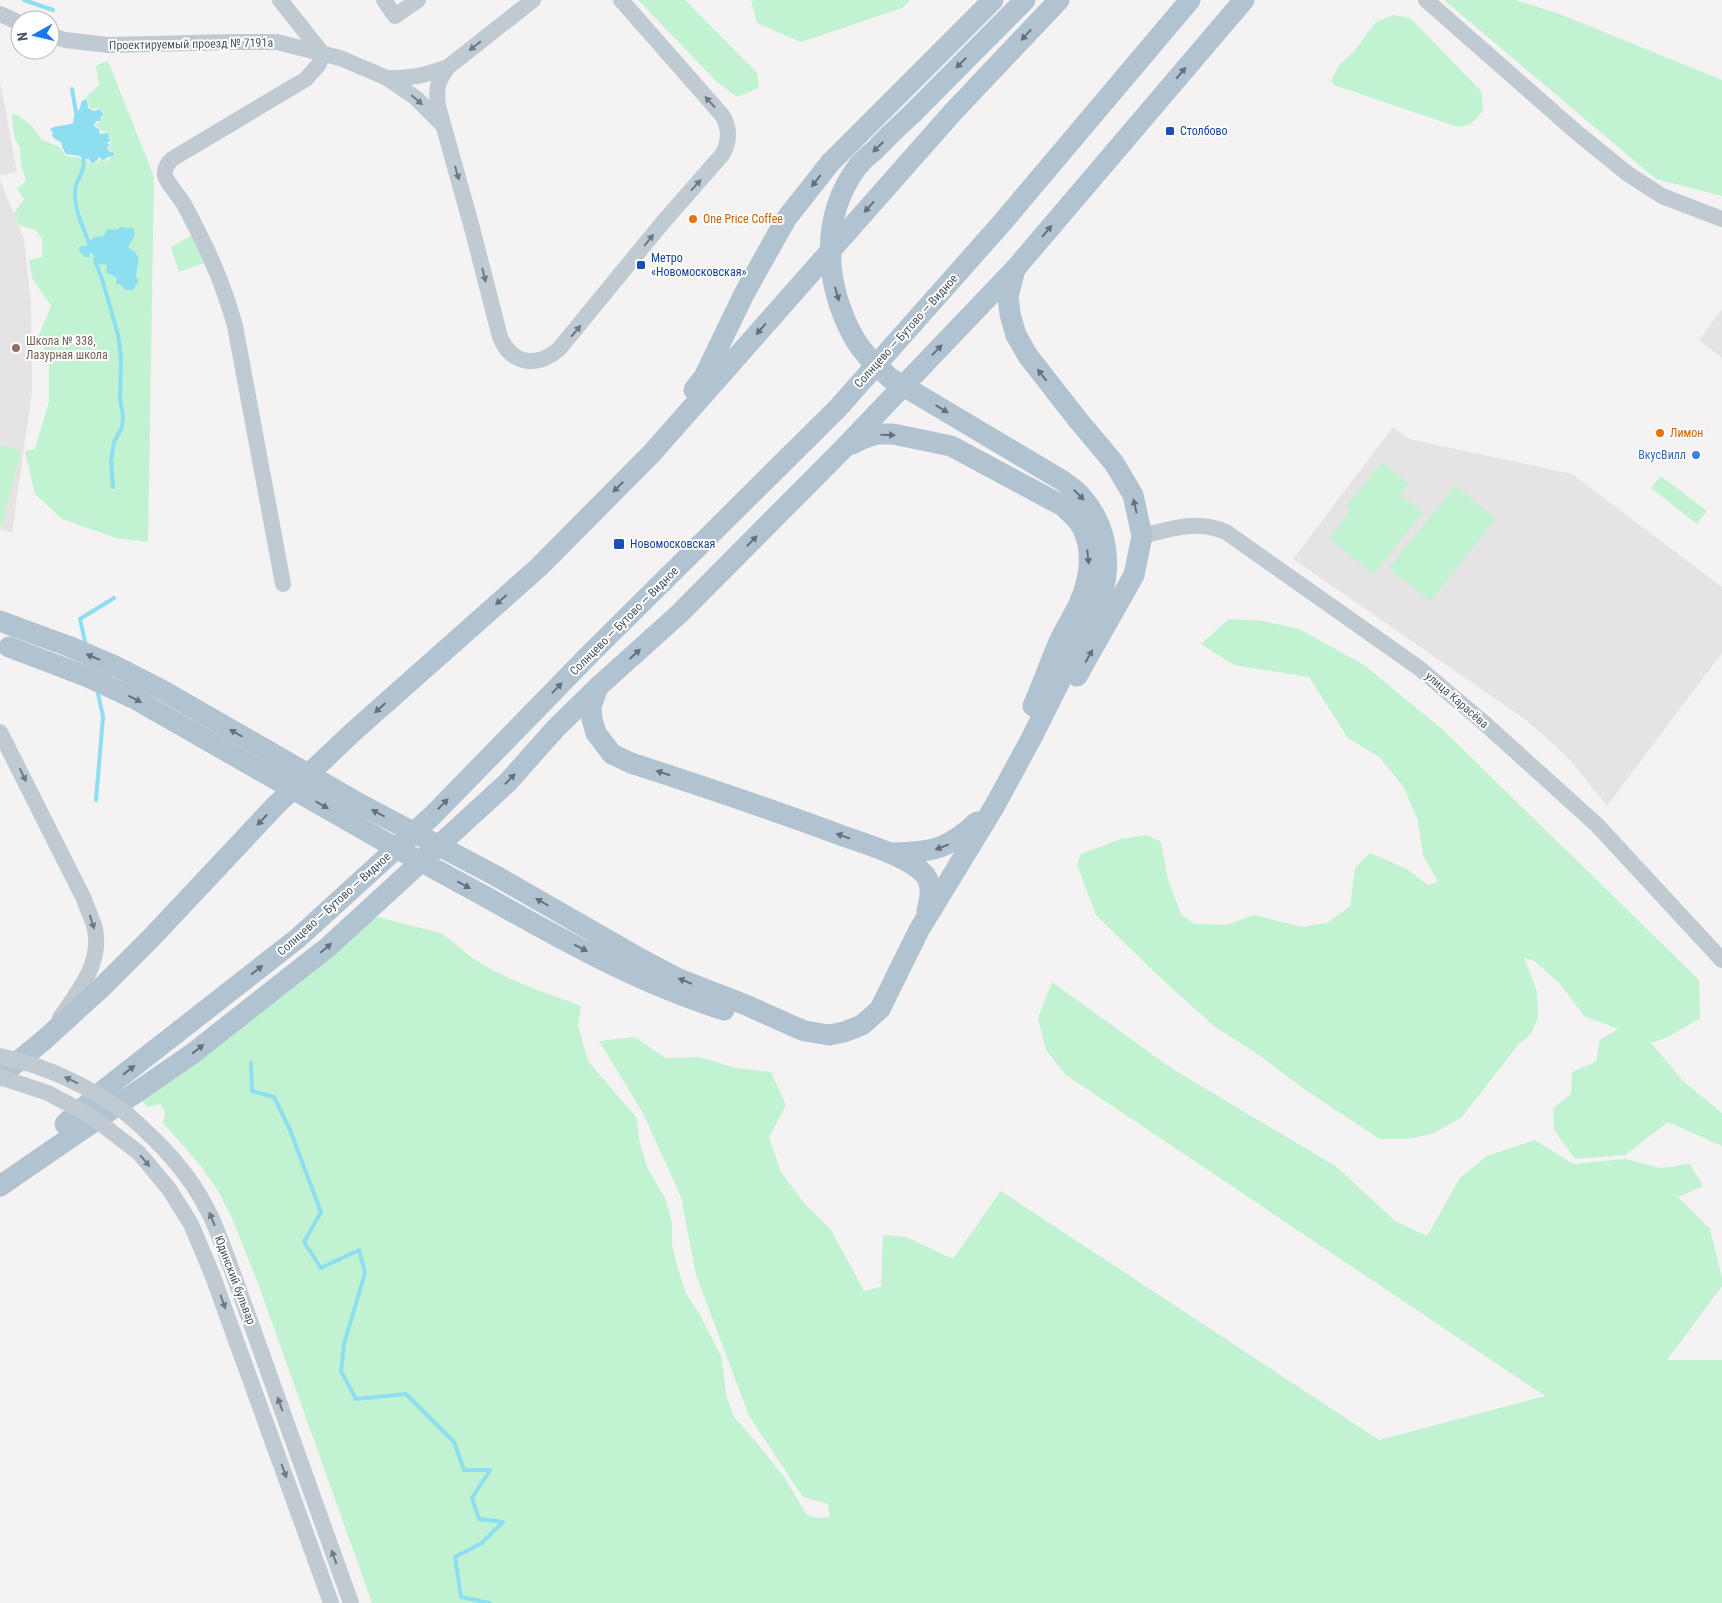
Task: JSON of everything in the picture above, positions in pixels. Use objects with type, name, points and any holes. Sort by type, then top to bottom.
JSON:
[{"type":"main road","points":[[652,453],[704,377],[744,294],[786,219],[830,163],[992,0]]},
{"type":"main road","points":[[8,624],[108,664],[162,690],[360,804],[498,877],[679,979],[746,1005],[805,1031],[829,1035],[844,1032],[862,1024],[880,1009],[924,921],[999,798],[1031,739],[1093,615],[1103,590],[1107,562],[1105,541],[1096,515],[1081,495],[1063,481],[890,378],[869,359],[853,336],[840,308],[833,282],[829,252],[832,224],[841,196],[858,166],[1014,8],[1025,0]]},
{"type":"main road","points":[[0,1077],[101,988],[153,936],[276,805],[353,732],[539,567],[652,453],[953,112],[1059,0]]},
{"type":"main road","name":"Солнцево — Бутово — Видное","points":[[0,1185],[105,1089],[298,938],[433,815],[591,652],[838,408],[1001,224],[1190,0]]},
{"type":"main road","points":[[0,1185],[192,1054],[328,947],[508,782],[556,728],[598,686],[679,614],[843,449],[1015,269],[1244,0]]},
{"type":"main road","points":[[1015,269],[1008,296],[1010,314],[1016,335],[1028,356],[1114,463],[1133,495],[1142,536],[1134,575],[1080,673],[1031,739]]},
{"type":"main road","points":[[843,449],[876,434],[893,434],[951,446],[1063,506],[1083,529],[1087,545],[1088,583],[1079,605],[1060,640],[1029,716],[999,798],[964,835],[950,844],[937,849],[889,853]]},
{"type":"main road","points":[[5,645],[88,677],[135,699],[387,843],[538,926],[631,974],[673,993],[743,1015],[795,1027]]},
{"type":"main road","points":[[598,686],[592,706],[592,719],[596,733],[612,754],[631,763],[799,819],[889,853],[910,863],[924,874],[930,884],[930,897],[924,921]]},
{"type":"street","points":[[280,0],[322,53],[319,64],[306,79],[172,160],[168,164],[165,173],[167,182],[185,204],[211,255],[235,326],[284,584]]},
{"type":"street","points":[[384,0],[395,16],[418,0]]},
{"type":"street","points":[[534,0],[448,68],[440,78],[436,90],[443,126],[503,346],[516,357],[530,361],[544,359],[559,349],[575,332],[664,221],[722,154],[727,145],[728,129],[722,115],[622,0]]},
{"type":"street","points":[[1426,0],[1575,131],[1628,174],[1662,196],[1722,219]]},
{"type":"street","name":"Проектируемый проезд № 7191а","points":[[60,38],[108,45],[277,42],[340,58],[387,78],[416,98],[443,126]]},
{"type":"street","name":"Проектируемый проезд № 7191а","points":[[387,78],[405,79],[448,68]]},
{"type":"street","name":"улица Карасёва","points":[[1142,536],[1201,524],[1226,532],[1419,668],[1597,825],[1722,960]]},
{"type":"street","points":[[0,732],[84,899],[94,927],[96,948],[92,966],[80,988],[44,1040]]},
{"type":"street","name":"Юдинский бульвар","points":[[0,1056],[43,1067],[71,1079],[110,1101],[157,1141],[188,1177],[208,1211],[230,1265],[351,1603]]},
{"type":"street","name":"Юдинский бульвар","points":[[0,1077],[48,1093],[87,1114],[139,1154],[169,1189],[191,1224],[212,1274],[331,1603]]},
{"type":"shaded area","points":[[0,81],[17,172],[0,175]]},
{"type":"shaded area","name":"Школа № 338, Лазурная школа","points":[[0,180],[24,239],[31,303],[32,393],[12,532],[0,529]]},
{"type":"shaded area","points":[[1722,309],[1722,358],[1699,340]]},
{"type":"shaded area","points":[[1393,427],[1409,439],[1572,474],[1722,587],[1722,653],[1607,806],[1570,760],[1523,718],[1293,559]]},
{"type":"green space","points":[[638,0],[685,0],[757,73],[759,88],[737,97],[717,82]]},
{"type":"green space","points":[[751,0],[910,0],[902,8],[801,42],[757,23]]},
{"type":"green space","points":[[1444,0],[1515,0],[1557,13],[1722,80],[1722,196],[1656,179]]},
{"type":"green space","points":[[1393,15],[1410,18],[1482,92],[1483,111],[1470,125],[1458,127],[1334,85],[1331,81],[1340,64],[1354,51],[1376,22]]},
{"type":"green space","points":[[108,61],[154,177],[148,542],[116,538],[62,519],[35,494],[25,451],[35,449],[49,401],[49,358],[38,337],[51,306],[32,278],[29,260],[42,257],[42,239],[36,230],[19,225],[14,213],[24,199],[17,189],[26,180],[21,165],[20,148],[14,137],[12,114],[19,116],[32,126],[42,140],[60,147],[66,156],[80,158],[95,164],[101,159],[104,162],[115,155],[115,152],[110,151],[108,148],[113,139],[109,138],[107,132],[102,131],[96,125],[102,121],[105,114],[100,108],[93,109],[89,107],[86,97],[99,85],[96,67]]},
{"type":"green space","points":[[194,234],[207,262],[179,272],[171,247]]},
{"type":"green space","points":[[0,445],[21,451],[1,527],[0,527]]},
{"type":"green space","points":[[1382,462],[1409,484],[1400,495],[1423,513],[1373,574],[1329,538],[1350,511],[1346,507]]},
{"type":"green space","points":[[1661,476],[1707,511],[1697,524],[1651,488]]},
{"type":"green space","points":[[1455,486],[1496,519],[1430,601],[1389,568]]},
{"type":"green space","points":[[1229,619],[1263,621],[1299,629],[1364,665],[1442,729],[1699,980],[1700,1018],[1668,1037],[1651,1043],[1683,1081],[1722,1113],[1722,1146],[1668,1122],[1625,1155],[1575,1159],[1554,1130],[1553,1108],[1571,1094],[1572,1072],[1596,1062],[1600,1040],[1618,1029],[1584,1016],[1560,984],[1533,960],[1524,958],[1537,991],[1538,1017],[1531,1034],[1518,1045],[1461,1118],[1432,1134],[1407,1139],[1380,1139],[1214,1026],[1151,969],[1096,915],[1077,865],[1081,854],[1121,839],[1147,835],[1161,842],[1168,880],[1181,914],[1194,924],[1226,925],[1254,915],[1302,927],[1327,923],[1350,906],[1355,868],[1370,853],[1407,869],[1428,885],[1438,882],[1423,855],[1418,820],[1403,786],[1379,757],[1348,738],[1309,677],[1234,665],[1201,644]]},
{"type":"green space","points":[[374,916],[440,933],[472,958],[502,975],[581,1006],[578,1026],[588,1061],[636,1117],[640,1144],[647,1167],[666,1200],[672,1224],[672,1244],[686,1294],[700,1315],[721,1356],[727,1398],[734,1417],[785,1478],[806,1514],[815,1518],[830,1517],[828,1504],[803,1497],[749,1416],[696,1275],[681,1197],[643,1113],[599,1041],[635,1037],[665,1058],[700,1057],[735,1068],[771,1072],[786,1105],[769,1137],[781,1172],[805,1204],[831,1230],[864,1291],[881,1287],[883,1235],[906,1237],[953,1259],[1001,1191],[1379,1440],[1545,1396],[1066,1075],[1046,1050],[1038,1018],[1052,982],[1171,1068],[1337,1167],[1395,1221],[1427,1236],[1460,1178],[1487,1156],[1535,1140],[1573,1164],[1626,1159],[1660,1168],[1690,1164],[1703,1186],[1678,1197],[1710,1229],[1722,1286],[1667,1360],[1722,1360],[1722,1603],[372,1603],[259,1286],[232,1218],[218,1191],[200,1165],[163,1123],[164,1108],[160,1104],[148,1107],[137,1097]]},
{"type":"water","points":[[86,99],[88,108],[94,111],[100,109],[104,115],[101,117],[101,121],[96,121],[94,126],[99,129],[100,134],[108,133],[109,139],[112,139],[107,143],[110,145],[107,148],[115,153],[104,161],[99,157],[95,163],[91,163],[89,159],[82,159],[80,156],[66,154],[61,142],[52,136],[53,133],[50,129],[73,123],[74,116],[79,110],[81,102]]},
{"type":"water","points":[[120,227],[133,228],[135,235],[128,247],[138,257],[136,278],[139,280],[133,290],[126,290],[120,284],[116,284],[117,278],[106,273],[107,266],[98,263],[92,253],[89,253],[90,257],[85,257],[79,250],[79,247],[90,245],[90,241],[95,237],[104,236],[107,229],[118,230]]},
{"type":"waterway","points":[[24,0],[53,10]]},
{"type":"waterway","points":[[72,89],[77,118]]},
{"type":"waterway","points":[[83,155],[84,163],[76,184],[75,200],[79,217],[91,248]]},
{"type":"waterway","points":[[95,260],[118,335],[121,358],[120,399],[123,416],[122,427],[114,442],[111,461],[113,487]]},
{"type":"waterway","points":[[86,646],[80,619],[114,598]]},
{"type":"waterway","points":[[96,800],[103,717],[97,689]]},
{"type":"waterway","points":[[251,1063],[252,1091],[274,1097],[290,1130],[321,1212],[304,1242],[321,1268],[359,1250],[365,1273],[344,1344],[341,1371],[356,1399],[406,1394],[454,1442],[464,1470],[490,1470],[472,1498],[479,1519],[503,1522],[482,1543],[455,1557],[461,1597],[489,1603]]},
{"type":"place","name":"Столбово","points":[[1170,131]]},
{"type":"place","name":"One Price Coffee","points":[[693,219]]},
{"type":"place","name":"Метро «Новомосковская»","points":[[641,265]]},
{"type":"place","name":"Школа № 338, Лазурная школа","points":[[16,348]]},
{"type":"place","name":"Лимон","points":[[1660,433]]},
{"type":"place","name":"ВкусВилл","points":[[1696,455]]},
{"type":"place","name":"Новомосковская","points":[[619,544]]}]
